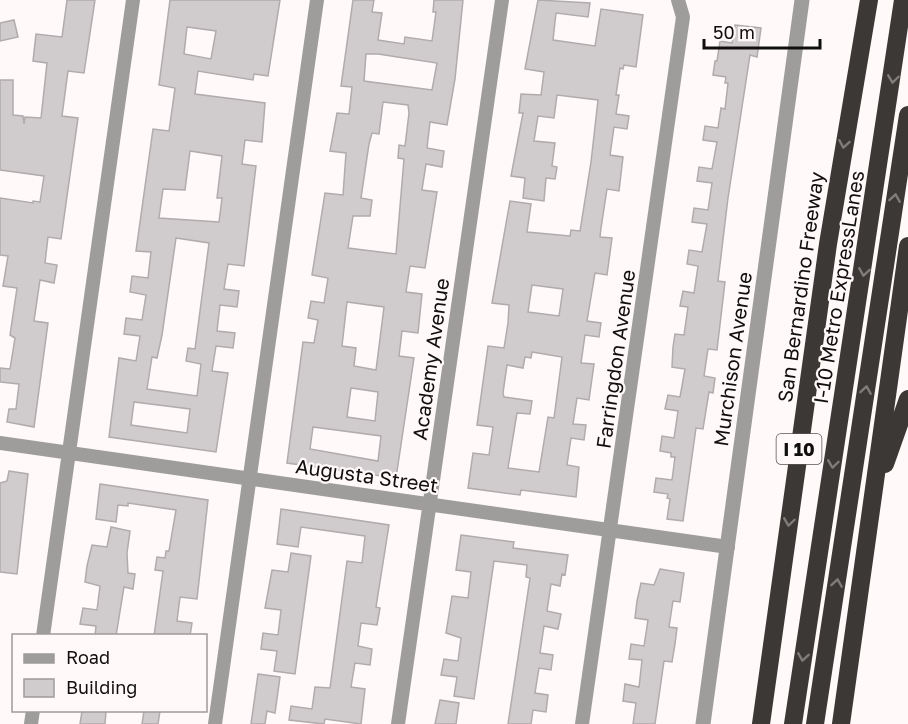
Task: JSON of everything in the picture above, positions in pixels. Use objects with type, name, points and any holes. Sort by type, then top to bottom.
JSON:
[{"type":"highway","name":"San Bernardino Freeway","points":[[761,724],[828,244],[869,0]]},
{"type":"highway","name":"I-10 Metro ExpressLanes","points":[[793,724],[860,298],[903,0]]},
{"type":"highway","points":[[815,724],[908,115]]},
{"type":"highway","points":[[841,724],[908,246]]},
{"type":"highway","points":[[872,500],[908,399]]},
{"type":"street","points":[[43,634],[133,0]]},
{"type":"street","points":[[215,724],[317,0]]},
{"type":"street","name":"Academy Avenue","points":[[398,724],[502,0]]},
{"type":"street","name":"Farringdon Avenue","points":[[582,724],[683,17],[678,0]]},
{"type":"street","name":"Murchison Avenue","points":[[703,724],[802,0]]},
{"type":"street","name":"Augusta Street","points":[[0,443],[611,529],[728,548]]},
{"type":"building","points":[[67,0],[95,0],[84,73],[68,71],[62,116],[78,118],[61,239],[48,237],[45,263],[57,265],[54,283],[40,280],[34,321],[48,323],[34,427],[7,422],[9,409],[16,409],[19,384],[0,382],[0,368],[10,369],[15,338],[10,335],[17,288],[3,286],[8,256],[0,255],[0,198],[40,202],[44,176],[0,170],[0,80],[13,80],[13,115],[23,116],[24,124],[25,117],[41,118],[47,63],[33,61],[36,34],[62,37]]},
{"type":"building","points":[[170,0],[280,0],[268,76],[254,74],[253,80],[198,71],[195,94],[265,103],[262,142],[245,140],[242,164],[256,166],[244,266],[228,264],[224,289],[239,291],[237,307],[220,305],[217,331],[235,333],[233,348],[216,346],[212,371],[228,373],[216,452],[109,437],[119,358],[136,361],[140,336],[124,334],[126,318],[142,320],[146,295],[130,292],[132,276],[148,278],[151,252],[136,251],[153,129],[169,131],[175,88],[159,85]],"holes":[[[187,27],[216,31],[211,59],[184,54]],[[190,151],[222,156],[217,198],[222,198],[219,222],[159,218],[163,189],[185,190]],[[176,238],[209,243],[195,349],[188,348],[186,361],[201,364],[197,396],[147,389],[152,357],[157,358]],[[134,402],[190,409],[187,433],[131,425]]]},
{"type":"building","points":[[353,0],[374,0],[372,12],[382,13],[378,40],[404,44],[405,37],[432,41],[436,12],[433,12],[434,0],[463,0],[455,79],[447,125],[430,122],[427,148],[444,151],[442,167],[426,164],[422,190],[437,192],[425,268],[410,266],[406,292],[422,294],[418,333],[402,331],[399,356],[414,358],[396,478],[287,463],[303,342],[314,343],[318,320],[308,318],[311,301],[324,303],[328,278],[312,275],[325,193],[343,195],[346,153],[330,151],[337,113],[349,114],[352,87],[341,86]],"holes":[[[366,54],[437,63],[432,90],[364,81]],[[383,102],[408,105],[405,146],[399,145],[398,158],[404,159],[396,254],[348,248],[353,216],[370,216],[372,200],[361,198],[372,133],[379,134]],[[347,302],[384,307],[376,370],[354,366],[356,348],[342,346]],[[351,388],[378,392],[375,421],[347,417]],[[313,427],[381,436],[378,461],[310,449]]]},
{"type":"building","points":[[538,0],[590,3],[588,17],[556,13],[553,40],[595,46],[601,9],[643,15],[636,67],[624,65],[623,69],[620,68],[616,95],[619,95],[616,114],[629,116],[627,129],[614,127],[610,155],[623,157],[619,191],[607,189],[600,237],[612,238],[607,275],[595,273],[587,321],[601,323],[599,337],[585,335],[581,363],[594,364],[589,400],[577,398],[573,424],[586,425],[584,440],[571,438],[567,465],[579,467],[576,497],[521,490],[520,495],[468,488],[473,453],[489,455],[493,427],[477,425],[488,346],[504,348],[508,323],[509,305],[492,303],[510,201],[531,204],[527,232],[570,236],[571,230],[580,231],[591,162],[598,100],[557,95],[554,118],[538,116],[534,141],[555,143],[552,166],[557,167],[555,179],[546,178],[544,201],[523,198],[525,178],[511,176],[523,113],[519,113],[521,94],[541,95],[544,72],[525,69]],"holes":[[[532,285],[563,289],[559,316],[528,312]],[[532,352],[562,357],[554,418],[548,417],[539,472],[508,468],[517,413],[530,414],[532,401],[504,397],[503,393],[507,365],[523,368],[525,357],[531,358]]]},
{"type":"building","points":[[14,20],[18,37],[0,41],[0,23]]},
{"type":"building","points":[[735,25],[761,28],[757,57],[750,55],[728,198],[718,281],[725,282],[717,350],[708,349],[704,376],[715,378],[713,393],[709,392],[703,429],[696,428],[683,521],[667,519],[670,499],[667,498],[668,494],[654,492],[656,478],[672,480],[675,457],[671,457],[671,453],[660,451],[662,436],[674,438],[678,411],[665,409],[668,395],[680,397],[685,369],[672,367],[673,347],[675,334],[684,335],[688,307],[680,306],[683,291],[694,293],[698,266],[687,264],[689,250],[702,252],[707,224],[692,222],[694,208],[708,210],[712,183],[697,181],[699,167],[712,169],[717,142],[703,140],[705,126],[718,128],[721,108],[725,109],[728,83],[725,83],[726,77],[713,75],[715,61],[717,61],[720,41],[732,43]]},
{"type":"building","points":[[9,471],[28,474],[17,574],[0,572],[0,483],[7,481]]},
{"type":"building","points":[[100,484],[208,500],[197,599],[180,597],[177,621],[192,623],[190,634],[154,634],[163,571],[155,570],[157,557],[165,558],[166,551],[169,551],[176,510],[128,503],[128,506],[118,505],[116,522],[96,519]]},
{"type":"building","points":[[281,509],[389,525],[376,607],[380,608],[377,625],[361,623],[358,646],[372,649],[370,665],[355,663],[351,687],[365,689],[361,724],[325,719],[324,724],[289,720],[291,706],[312,709],[315,687],[330,688],[347,561],[362,563],[365,536],[301,527],[298,547],[277,544]]},
{"type":"building","points":[[111,527],[130,531],[127,553],[128,573],[135,574],[133,589],[124,587],[116,634],[95,634],[96,626],[80,624],[83,608],[97,610],[100,586],[85,582],[87,566],[92,545],[107,547]]},
{"type":"building","points":[[461,535],[514,542],[513,548],[568,555],[565,575],[562,574],[560,586],[551,584],[547,611],[561,614],[558,629],[544,626],[540,653],[553,655],[551,670],[539,668],[535,693],[548,695],[546,712],[533,710],[531,724],[508,724],[530,578],[526,577],[527,565],[494,561],[474,699],[454,696],[457,677],[441,675],[444,659],[458,661],[461,638],[446,633],[452,596],[468,598],[471,572],[456,570]]},
{"type":"building","points":[[291,553],[311,556],[295,674],[274,671],[277,651],[261,649],[263,633],[278,635],[281,610],[265,608],[272,570],[288,572]]},
{"type":"building","points":[[660,569],[684,573],[680,602],[673,601],[669,627],[677,628],[672,662],[664,661],[655,724],[633,724],[636,703],[623,701],[625,684],[639,687],[642,660],[629,659],[631,644],[644,646],[648,620],[635,618],[637,601],[641,583],[654,585]]},
{"type":"building","points":[[258,674],[280,677],[275,713],[267,711],[265,724],[251,724]]},
{"type":"building","points":[[440,700],[459,703],[456,724],[435,724]]},
{"type":"building","points":[[82,712],[106,712],[105,724],[80,724]]},
{"type":"building","points":[[144,712],[160,712],[158,724],[142,724]]}]
